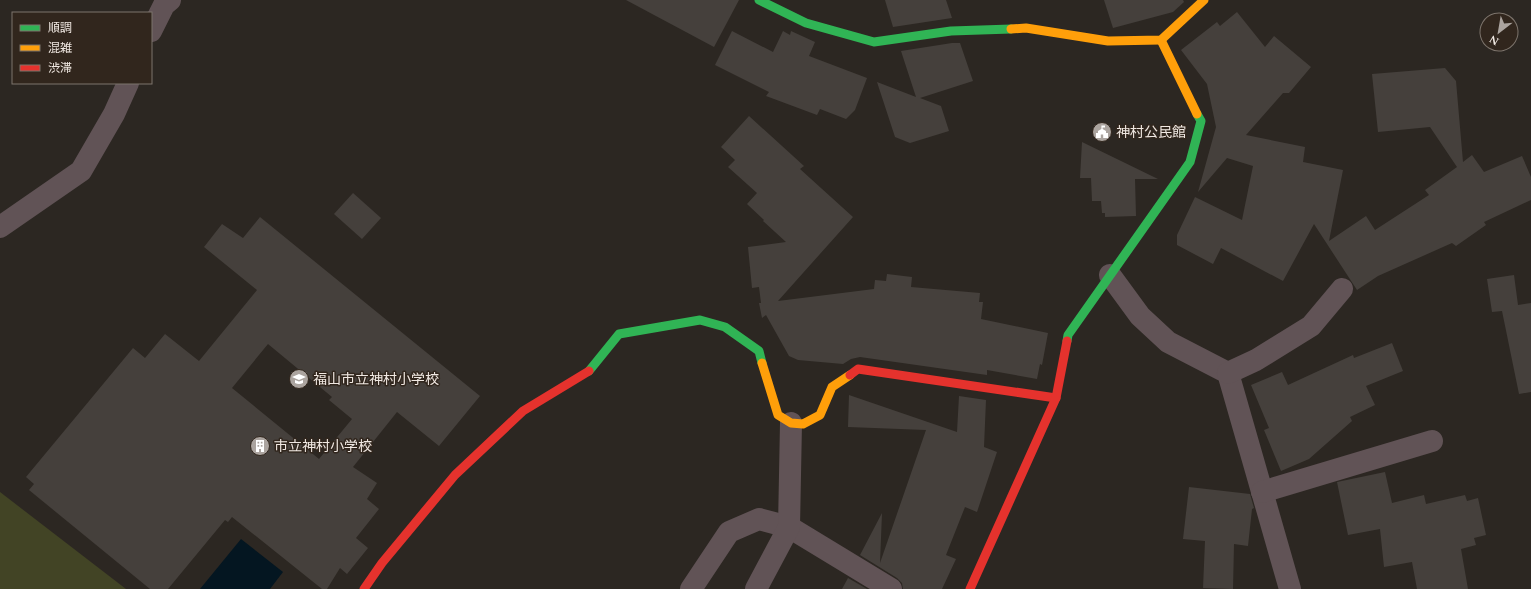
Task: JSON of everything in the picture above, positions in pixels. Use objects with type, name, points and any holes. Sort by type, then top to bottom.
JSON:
[{"type":"street","points":[[152,29],[164,5],[170,0]]},
{"type":"street","points":[[759,0],[806,24],[874,42],[951,31],[1026,28],[1108,41],[1161,40],[1204,0]]},
{"type":"street","points":[[970,589],[1056,398],[1068,335],[1190,162],[1201,121],[1161,40]]},
{"type":"street","points":[[0,227],[81,171],[114,114],[128,84]]},
{"type":"street","points":[[1110,276],[1140,316],[1168,342],[1228,373],[1290,589]]},
{"type":"street","points":[[1228,373],[1256,360],[1311,326],[1342,289]]},
{"type":"street","points":[[364,589],[382,563],[455,475],[523,411],[588,372],[619,334],[700,320],[725,326],[759,351],[778,415],[791,423],[803,424],[820,415],[832,387],[858,369],[1056,398]]},
{"type":"street","points":[[756,589],[790,527],[791,423]]},
{"type":"street","points":[[1262,492],[1432,441]]},
{"type":"street","points":[[691,589],[729,532],[759,519],[790,527],[891,589]]},
{"type":"green space","points":[[0,492],[126,589],[0,589]]},
{"type":"water","points":[[241,539],[283,572],[270,589],[200,589]]},
{"type":"building","points":[[626,0],[739,0],[714,47]]},
{"type":"building","points":[[885,0],[946,0],[952,18],[893,27]]},
{"type":"building","points":[[1104,0],[1183,0],[1184,2],[1173,12],[1113,28]]},
{"type":"building","points":[[1237,12],[1265,47],[1274,36],[1311,67],[1289,93],[1283,93],[1246,135],[1305,147],[1303,162],[1343,170],[1329,241],[1366,216],[1375,230],[1429,195],[1425,190],[1457,167],[1430,127],[1378,132],[1372,74],[1445,68],[1456,81],[1463,162],[1472,155],[1484,172],[1522,156],[1531,177],[1531,200],[1484,222],[1486,225],[1456,246],[1452,243],[1378,276],[1357,290],[1314,224],[1283,281],[1221,248],[1213,264],[1177,245],[1177,235],[1195,197],[1242,220],[1253,166],[1227,158],[1198,192],[1216,127],[1207,84],[1181,50],[1217,22],[1220,26]]},
{"type":"building","points":[[732,31],[773,52],[783,31],[790,35],[791,31],[815,42],[809,56],[867,78],[855,110],[846,119],[820,109],[817,115],[766,96],[769,92],[715,65]]},
{"type":"building","points":[[960,43],[973,81],[920,98],[941,106],[949,131],[910,143],[895,137],[877,82],[916,97],[901,51]]},
{"type":"building","points":[[749,116],[804,166],[800,169],[853,217],[778,301],[874,289],[875,280],[886,281],[887,274],[912,277],[911,287],[980,293],[979,302],[983,302],[981,319],[1048,333],[1042,365],[1040,364],[1037,379],[987,370],[987,375],[860,357],[851,359],[843,364],[798,360],[789,356],[766,315],[762,318],[759,303],[761,303],[759,287],[752,288],[748,247],[786,242],[747,204],[757,193],[728,167],[735,160],[721,147]]},
{"type":"building","points":[[1082,142],[1158,179],[1135,179],[1136,216],[1105,217],[1105,213],[1102,213],[1101,201],[1092,201],[1091,178],[1080,178]]},
{"type":"building","points":[[353,193],[381,218],[362,239],[334,214]]},
{"type":"building","points":[[260,217],[480,396],[439,446],[397,412],[353,467],[377,483],[367,499],[379,509],[356,538],[368,548],[347,574],[340,568],[327,589],[322,589],[232,517],[228,522],[225,520],[168,589],[150,589],[29,490],[34,484],[26,477],[133,348],[145,358],[165,334],[199,361],[257,290],[204,247],[222,224],[243,238]],"holes":[[[268,344],[332,397],[329,400],[352,419],[319,459],[232,388]]]},
{"type":"building","points":[[1514,275],[1518,305],[1531,303],[1531,392],[1519,394],[1502,311],[1492,312],[1487,279]]},
{"type":"building","points":[[1392,343],[1403,371],[1366,386],[1375,405],[1350,417],[1352,421],[1309,459],[1281,471],[1264,430],[1269,428],[1251,385],[1282,372],[1288,385],[1353,355],[1354,358]]},
{"type":"building","points":[[849,395],[957,432],[959,396],[986,400],[984,447],[997,452],[977,512],[965,507],[946,555],[956,559],[942,589],[903,589],[902,583],[897,578],[860,555],[882,513],[880,563],[926,430],[848,427]]},
{"type":"building","points":[[1385,472],[1392,503],[1424,495],[1426,504],[1465,495],[1467,501],[1478,498],[1486,535],[1474,538],[1476,545],[1461,549],[1468,589],[1417,589],[1412,562],[1384,567],[1380,529],[1348,535],[1337,482]]},
{"type":"building","points":[[1189,487],[1250,494],[1254,508],[1252,509],[1248,546],[1234,544],[1233,589],[1203,588],[1205,541],[1183,539]]},
{"type":"building","points":[[848,578],[867,589],[842,589]]},
{"type":"traffic: fast","points":[[759,0],[806,23],[874,42],[951,31],[1011,29]]},
{"type":"traffic: fast","points":[[1067,341],[1068,335],[1190,162],[1201,121],[1197,114]]},
{"type":"traffic: fast","points":[[589,371],[619,334],[700,320],[725,327],[759,351],[762,363]]},
{"type":"traffic: slow","points":[[1011,29],[1026,28],[1108,41],[1161,40],[1204,0]]},
{"type":"traffic: slow","points":[[1161,40],[1197,114]]},
{"type":"traffic: slow","points":[[762,363],[778,415],[791,423],[803,424],[820,415],[832,387],[850,375]]},
{"type":"traffic: jam","points":[[970,589],[1056,398],[1067,341]]},
{"type":"traffic: jam","points":[[850,375],[858,369],[1056,398]]},
{"type":"traffic: jam","points":[[364,589],[382,563],[455,475],[523,411],[589,371]]},
{"type":"place","name":"神村公民館","points":[[1102,132]]},
{"type":"place","name":"福山市立神村小学校","points":[[299,379]]},
{"type":"place","name":"市立神村小学校","points":[[260,446]]}]
